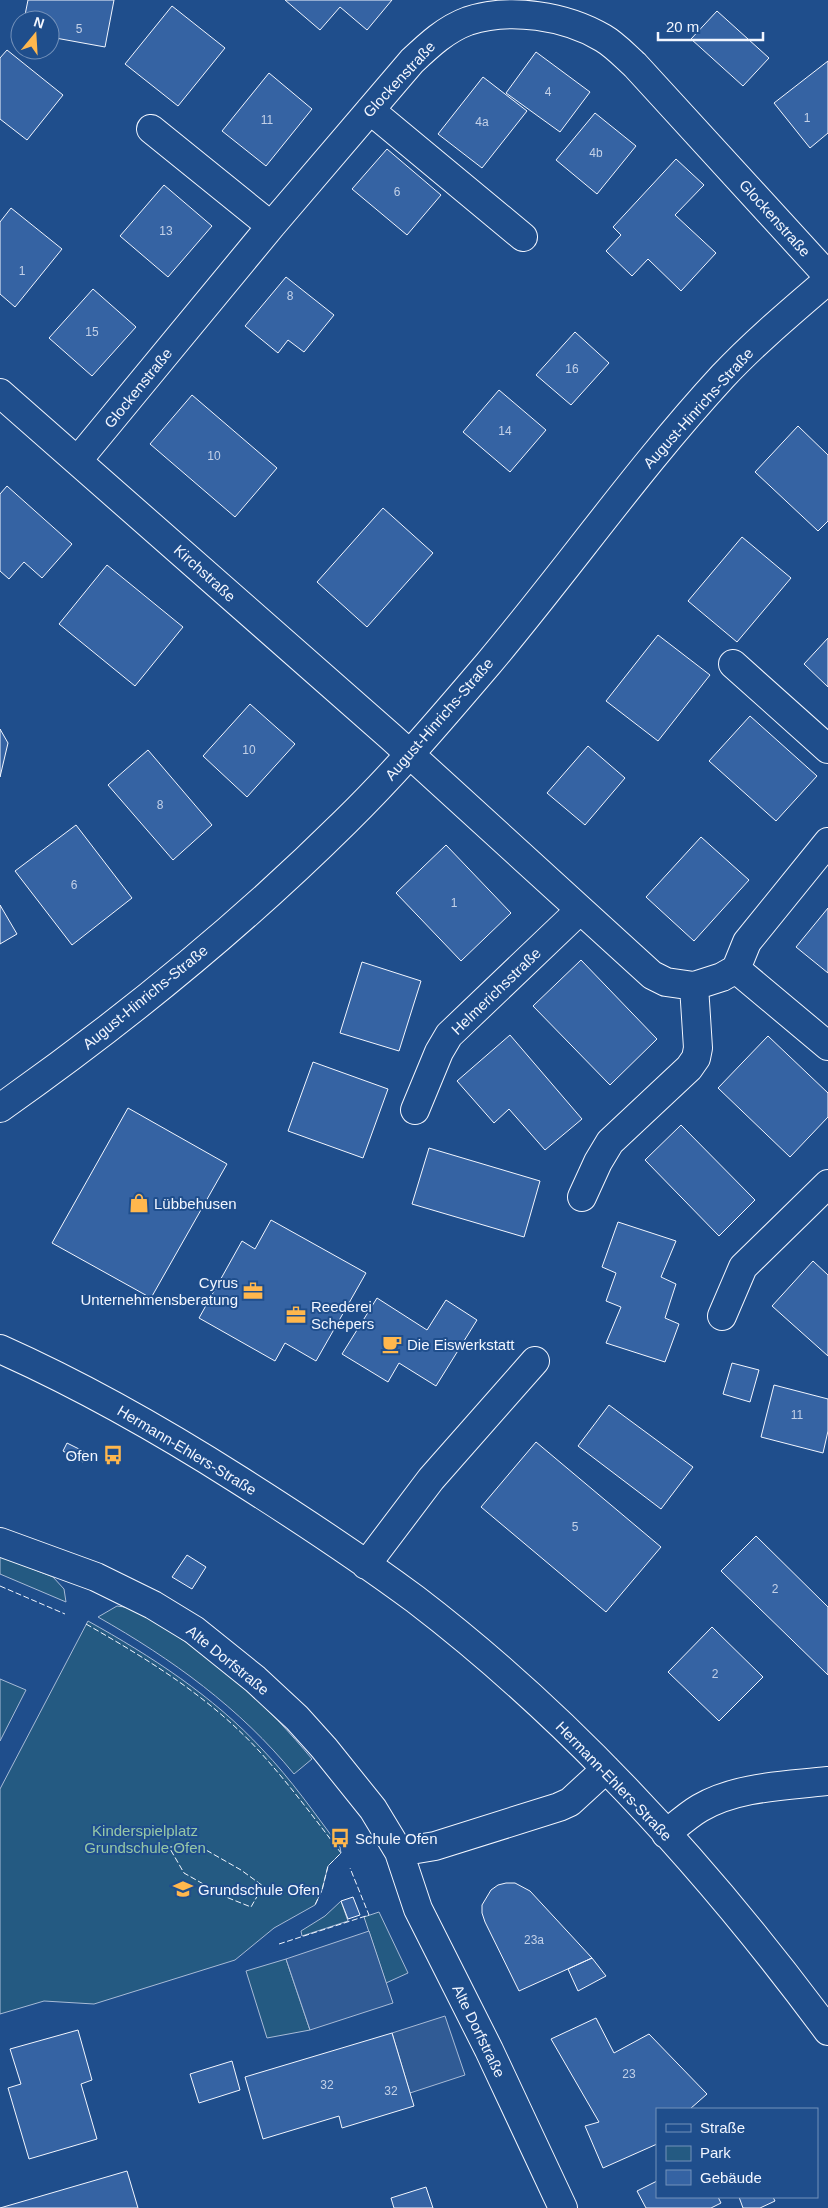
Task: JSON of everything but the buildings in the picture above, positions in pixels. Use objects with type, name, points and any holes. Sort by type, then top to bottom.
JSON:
[{"type":"street","name":"Glockenstraße","points":[[78,460],[271,226],[412,61],[449,30],[468,21],[492,16],[549,18],[578,26],[603,38],[636,65],[828,276]]},
{"type":"street","points":[[370,110],[522,237]]},
{"type":"street","points":[[151,129],[271,226]]},
{"type":"street","name":"August-Hinrichs-Straße","points":[[0,1108],[112,1027],[248,912],[346,822],[489,663],[625,491],[718,381],[768,331],[828,280]]},
{"type":"street","name":"Kirchstraße","points":[[0,393],[409,754]]},
{"type":"street","points":[[733,664],[828,749]]},
{"type":"street","points":[[409,754],[652,975],[666,982],[694,986],[722,977],[736,969],[752,935],[828,842]]},
{"type":"street","name":"Helmerichsstraße","points":[[415,1110],[439,1052],[449,1035],[580,910]]},
{"type":"street","points":[[736,969],[828,1046]]},
{"type":"street","points":[[582,1197],[598,1162],[610,1142],[688,1068],[696,1058],[698,1048],[694,986]]},
{"type":"street","points":[[722,1316],[743,1267],[828,1184]]},
{"type":"street","name":"Hermann-Ehlers-Straße","points":[[0,1349],[134,1416],[270,1500],[416,1600],[535,1702],[606,1769],[666,1834],[752,1933],[828,2031]]},
{"type":"street","points":[[366,1564],[431,1479],[535,1361]]},
{"type":"street","name":"Alte Dorfstraße","points":[[0,1542],[96,1577],[153,1605],[194,1630],[229,1656],[297,1718],[324,1748],[373,1809],[399,1852],[418,1908],[489,2050],[563,2208]]},
{"type":"street","points":[[399,1852],[435,1846],[559,1807],[570,1802],[606,1769]]},
{"type":"street","points":[[666,1834],[702,1807],[730,1796],[765,1788],[828,1781]]},
{"type":"green space","points":[[0,1556],[53,1577],[64,1589],[66,1602],[0,1574]]},
{"type":"green space","points":[[117,1606],[134,1610],[202,1653],[242,1685],[312,1759],[294,1774],[251,1728],[204,1686],[152,1650],[98,1617]]},
{"type":"green space","name":"Kinderspielplatz Grundschule Ofen","points":[[88,1621],[135,1648],[180,1678],[202,1694],[243,1730],[273,1760],[293,1784],[340,1847],[341,1853],[328,1866],[322,1890],[315,1905],[274,1928],[235,1960],[94,2004],[44,2001],[0,2014],[0,1789]]},
{"type":"green space","points":[[0,1679],[26,1690],[0,1741]]},
{"type":"green space","points":[[341,1901],[348,1921],[302,1936],[301,1931],[325,1916]]},
{"type":"green space","points":[[379,1912],[408,1973],[386,1983],[364,1917]]},
{"type":"green space","points":[[286,1959],[310,2030],[267,2038],[246,1971]]},
{"type":"shaded area","points":[[369,1931],[393,2003],[310,2030],[286,1959]]},
{"type":"shaded area","points":[[445,2016],[465,2075],[410,2093],[392,2033]]},
{"type":"fence","points":[[0,1586],[65,1614]]},
{"type":"fence","points":[[86,1624],[156,1666],[200,1697],[241,1732],[292,1789],[341,1853],[328,1866],[322,1890],[315,1905]]},
{"type":"fence","points":[[199,1846],[241,1870],[263,1886],[251,1907],[226,1897],[184,1873],[169,1847],[199,1846]]},
{"type":"fence","points":[[279,1944],[369,1915],[350,1868]]},
{"type":"place","name":"Lübbehusen","points":[[139,1203]]},
{"type":"place","name":"Cyrus Unternehmensberatung","points":[[253,1291]]},
{"type":"place","name":"Reederei Schepers","points":[[296,1315]]},
{"type":"place","name":"Die Eiswerkstatt","points":[[392,1344]]},
{"type":"place","name":"Ofen","points":[[113,1455]]},
{"type":"place","name":"Schule Ofen","points":[[340,1838]]},
{"type":"place","name":"Grundschule Ofen","points":[[183,1889]]}]
